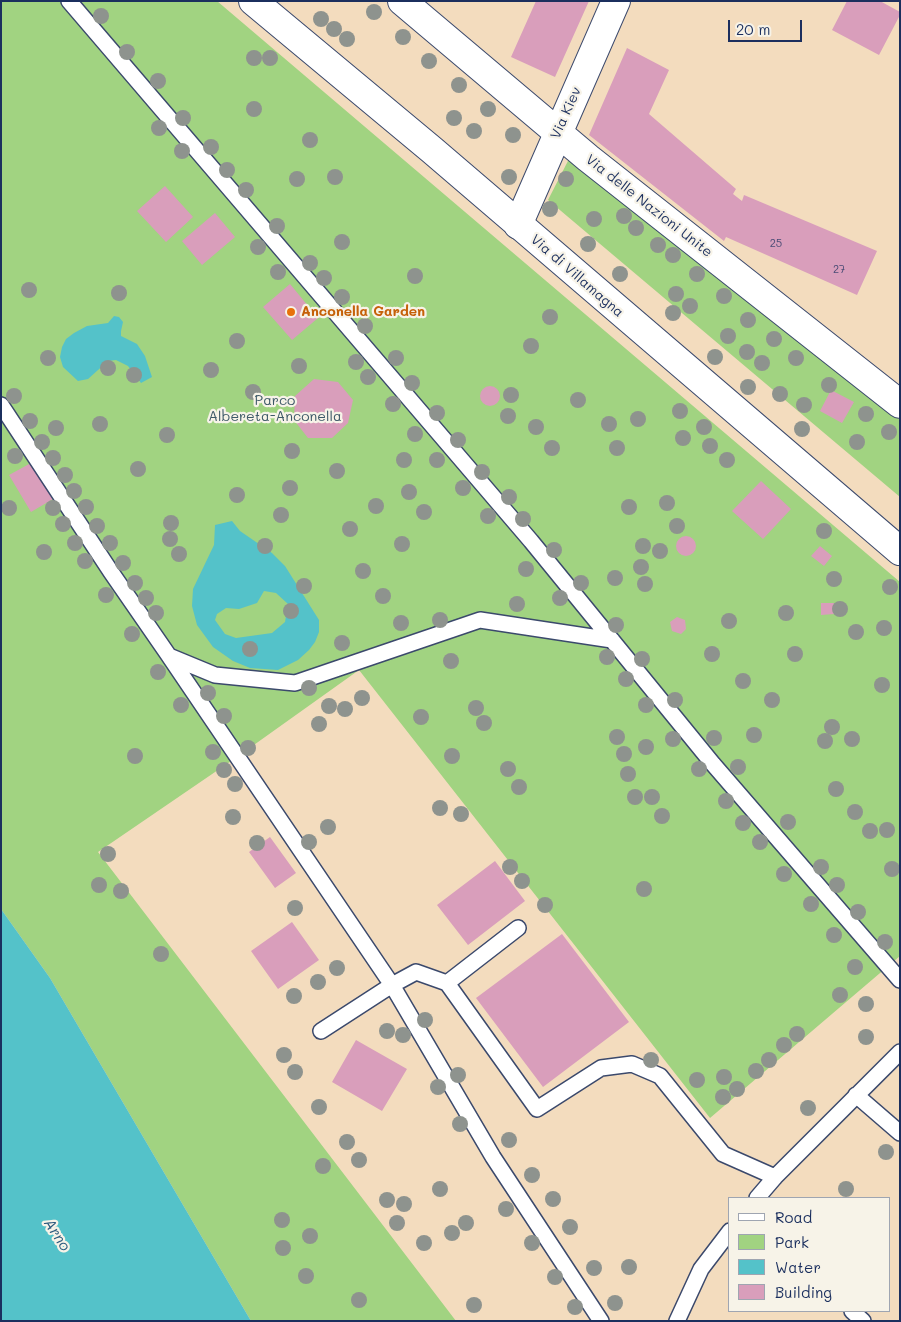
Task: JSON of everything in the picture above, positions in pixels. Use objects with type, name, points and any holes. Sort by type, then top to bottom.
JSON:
[{"type":"street","name":"Via di Villamagna","points":[[253,1],[432,150],[900,551]]},
{"type":"street","name":"Via delle Nazioni Unite","points":[[402,1],[558,133],[899,402]]},
{"type":"street","name":"Via Kiev","points":[[518,225],[616,1]]},
{"type":"lane","points":[[69,1],[524,533],[713,764],[900,980]]},
{"type":"lane","points":[[1,405],[111,572],[392,985],[493,1157],[601,1321]]},
{"type":"lane","points":[[168,656],[215,675],[295,683],[480,620],[612,640]]},
{"type":"lane","points":[[447,983],[518,928]]},
{"type":"lane","points":[[321,1031],[392,985],[416,972],[447,983],[537,1109],[601,1068],[632,1064],[660,1076],[723,1154],[775,1177]]},
{"type":"lane","points":[[758,1197],[856,1094],[900,1052]]},
{"type":"lane","points":[[856,1094],[900,1133]]},
{"type":"lane","points":[[677,1321],[701,1269],[728,1234]]},
{"type":"lane","points":[[853,1312],[863,1321]]},
{"type":"green space","name":"Parco Albereta-Anconella","points":[[1,1],[217,1],[900,582],[900,956],[710,1118],[359,670],[237,757],[98,852],[456,1321],[251,1321],[50,978],[1,909]]},
{"type":"green space","points":[[570,157],[900,420],[900,497],[548,200]]},
{"type":"water","points":[[114,316],[119,317],[123,322],[121,336],[137,344],[145,356],[152,377],[141,383],[128,366],[116,360],[108,361],[88,379],[78,381],[63,367],[60,357],[66,339],[87,326],[108,323]]},
{"type":"water","points":[[232,521],[240,531],[272,553],[285,566],[319,620],[319,632],[315,642],[298,660],[278,670],[250,668],[233,661],[213,647],[197,625],[192,606],[193,589],[214,545],[215,525]],"holes":[[[264,591],[276,593],[288,604],[285,622],[272,633],[236,638],[225,634],[215,620],[217,614],[226,608],[239,609],[257,603]]]},
{"type":"water","name":"Arno","points":[[1,909],[50,978],[251,1321],[1,1321]]},
{"type":"building","points":[[536,1],[589,1],[555,77],[511,57]]},
{"type":"building","points":[[847,1],[880,1],[900,12],[879,55],[832,30]]},
{"type":"building","points":[[627,48],[669,70],[649,114],[736,189],[733,194],[742,201],[744,195],[877,251],[857,295],[726,237],[724,241],[589,135]]},
{"type":"building","points":[[165,186],[193,217],[166,242],[137,211]]},
{"type":"building","points":[[215,213],[235,237],[202,265],[182,241]]},
{"type":"building","name":"Anconella Garden","points":[[290,284],[318,318],[292,340],[263,307]]},
{"type":"building","points":[[314,379],[338,382],[353,400],[348,423],[332,438],[308,438],[294,420],[295,396]]},
{"type":"building","points":[[490,386],[497,389],[500,396],[497,403],[490,406],[483,403],[480,396],[483,389]]},
{"type":"building","points":[[831,390],[854,402],[842,423],[820,411]]},
{"type":"building","points":[[31,463],[53,499],[31,512],[9,475]]},
{"type":"building","points":[[761,481],[791,509],[763,539],[732,511]]},
{"type":"building","points":[[686,536],[693,539],[696,546],[693,553],[686,556],[679,553],[676,546],[679,539]]},
{"type":"building","points":[[820,546],[832,556],[824,566],[811,556]]},
{"type":"building","points":[[821,603],[834,603],[834,614],[821,615]]},
{"type":"building","points":[[677,617],[685,620],[686,629],[681,634],[672,631],[670,622]]},
{"type":"building","points":[[270,837],[296,873],[275,888],[249,852]]},
{"type":"building","points":[[495,861],[525,901],[468,945],[437,905]]},
{"type":"building","points":[[292,922],[319,960],[278,989],[251,951]]},
{"type":"building","points":[[562,934],[629,1022],[543,1087],[476,998]]},
{"type":"building","points":[[356,1040],[407,1069],[382,1111],[332,1082]]},
{"type":"place","name":"Anconella Garden","points":[[291,312]]}]
